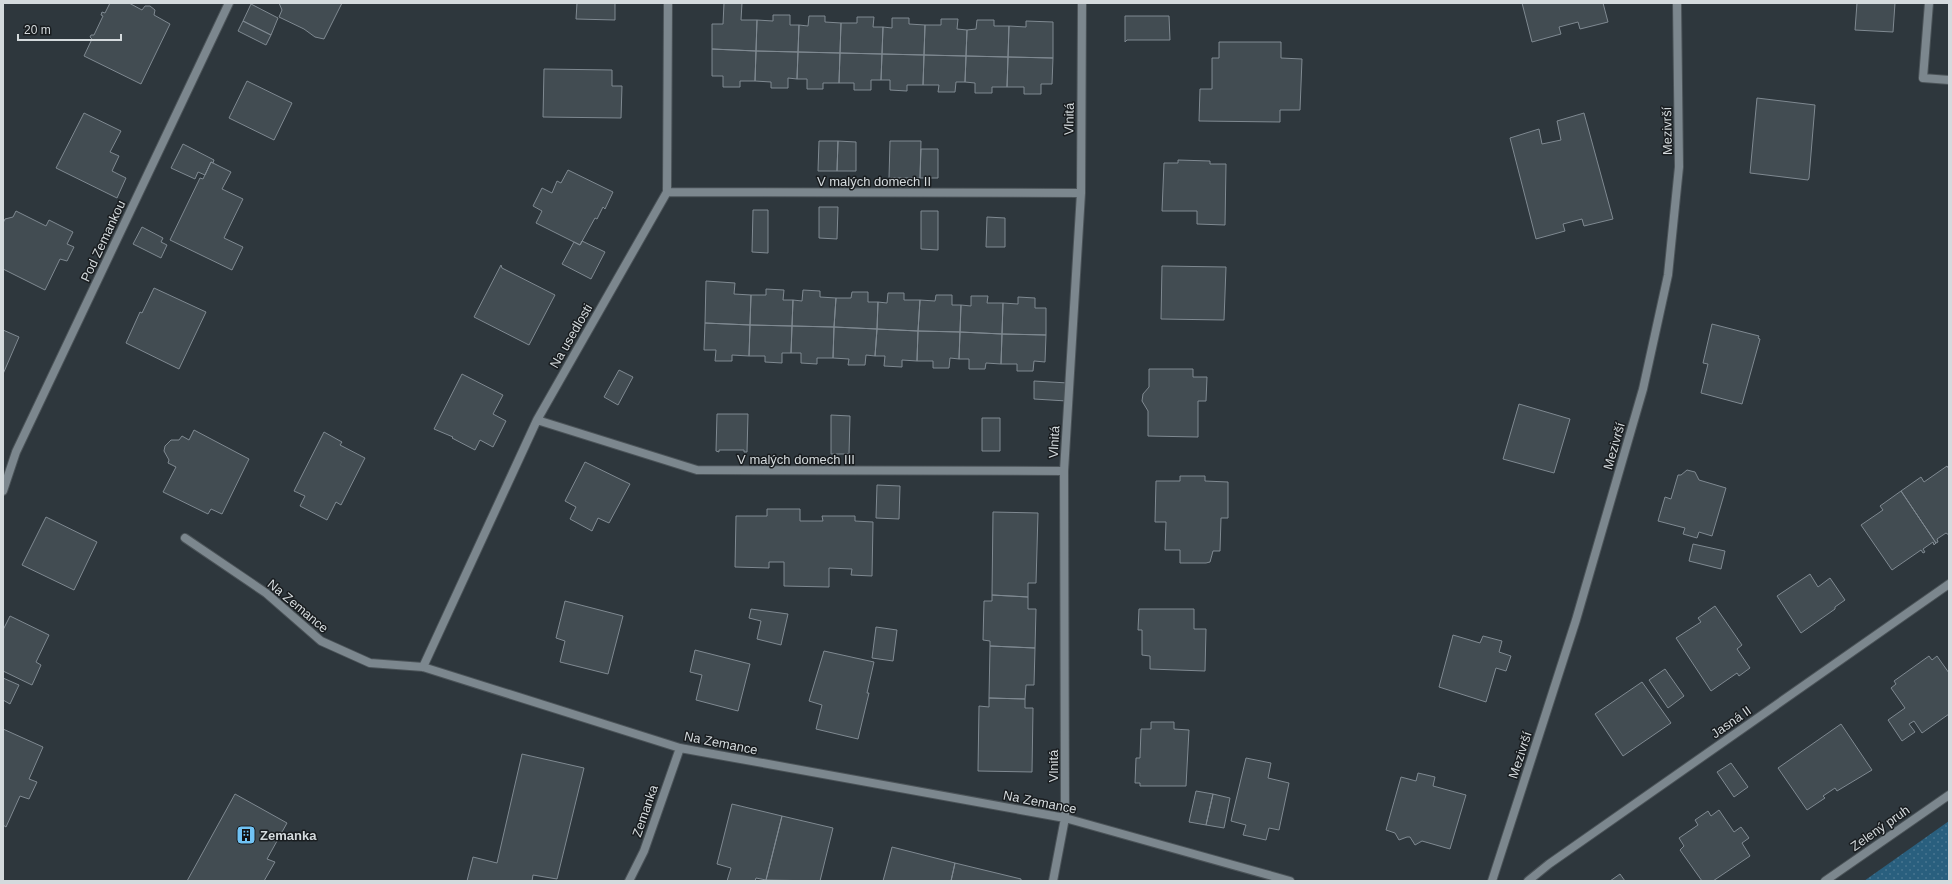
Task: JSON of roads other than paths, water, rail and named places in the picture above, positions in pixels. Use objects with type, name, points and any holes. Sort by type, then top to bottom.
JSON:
[{"type":"street","name":"Pod Zemankou","points":[[3,491],[16,452],[229,3]]},
{"type":"street","name":"Na usedlosti","points":[[424,667],[537,420],[667,192],[668,3]]},
{"type":"street","name":"Vlnitá","points":[[1053,881],[1065,818],[1064,471],[1081,193],[1082,3]]},
{"type":"street","name":"Mezivrší","points":[[1492,881],[1576,620],[1643,390],[1668,275],[1679,167],[1677,3]]},
{"type":"street","points":[[1929,3],[1923,78],[1949,80]]},
{"type":"street","name":"V malých domech II","points":[[667,192],[1081,193]]},
{"type":"street","name":"V malých domech III","points":[[537,420],[697,470],[1064,471]]},
{"type":"street","name":"Na Zemance","points":[[185,538],[266,593],[321,642],[370,663],[424,667],[680,748],[1065,818],[1290,881]]},
{"type":"street","name":"Jasná II","points":[[1528,881],[1549,864],[1949,584]]},
{"type":"street","name":"Zemanka","points":[[629,881],[644,851],[680,748]]},
{"type":"street","name":"Zelený pruh","points":[[1825,881],[1949,795]]},
{"type":"place","name":"Zemanka","points":[[246,835]]}]
